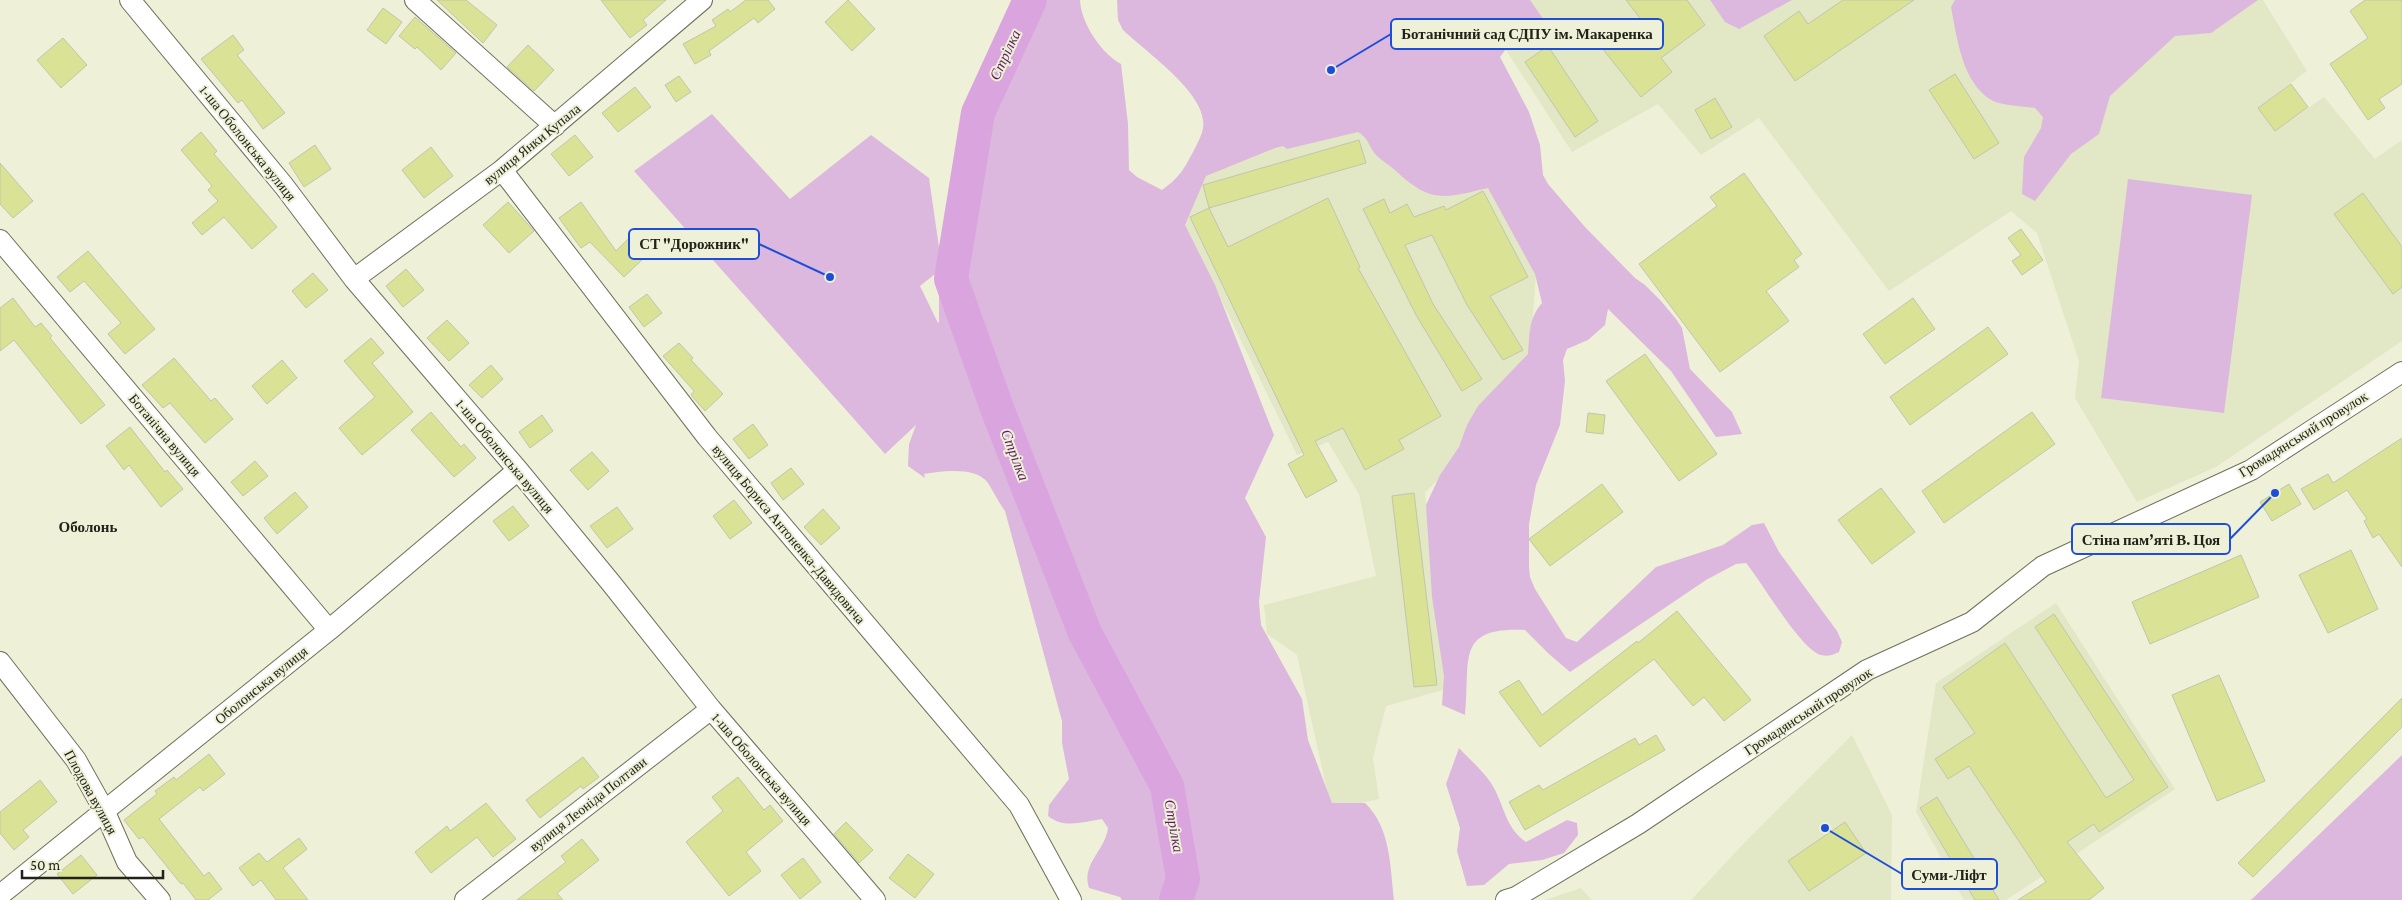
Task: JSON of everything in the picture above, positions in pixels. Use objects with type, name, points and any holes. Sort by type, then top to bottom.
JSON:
[{"type":"street","points":[[415,0],[555,126]]},
{"type":"street","name":"вулиця Янки Купала","points":[[354,279],[502,170],[702,0]]},
{"type":"street","name":"1-ша Оболонська вулиця","points":[[139,3],[284,186],[354,279],[518,470],[711,708],[875,900]]},
{"type":"street","name":"вулиця Бориса Антоненка-Давидовича","points":[[502,170],[707,437],[1019,805],[1071,900]]},
{"type":"street","name":"Ботанічна вулиця","points":[[0,240],[329,630]]},
{"type":"street","name":"Громадянський провулок","points":[[1506,900],[1516,897],[1638,824],[1867,670],[1972,622],[2043,566],[2251,470],[2402,372]]},
{"type":"street","name":"Оболонська вулиця","points":[[0,895],[329,630],[518,470]]},
{"type":"street","name":"Плодова вулиця","points":[[0,662],[76,760],[104,810],[127,862],[160,900]]},
{"type":"street","name":"вулиця Леоніда Полтави","points":[[465,900],[711,708]]},
{"type":"shaded area","points":[[1025,0],[1080,0],[1084,18],[1093,36],[1106,53],[1121,64],[1128,124],[1129,170],[1137,177],[1162,190],[1177,177],[1187,163],[1201,136],[1203,120],[1200,108],[1182,83],[1123,30],[1118,20],[1117,0],[1530,0],[1549,27],[1506,49],[1500,57],[1529,112],[1540,145],[1543,175],[1548,184],[1585,227],[1635,278],[1661,301],[1676,319],[1682,328],[1690,369],[1732,412],[1742,434],[1716,437],[1671,371],[1608,309],[1605,325],[1588,340],[1567,349],[1563,360],[1565,381],[1560,425],[1536,485],[1529,524],[1530,577],[1535,589],[1566,638],[1577,642],[1656,567],[1723,545],[1752,525],[1764,523],[1779,552],[1837,631],[1842,642],[1839,652],[1826,656],[1812,650],[1792,628],[1746,563],[1736,564],[1706,580],[1570,672],[1525,630],[1487,634],[1476,641],[1471,651],[1468,663],[1465,715],[1442,705],[1444,676],[1432,597],[1426,505],[1440,475],[1459,447],[1467,425],[1478,406],[1528,354],[1532,321],[1542,303],[1535,274],[1488,188],[1449,196],[1429,194],[1408,182],[1379,158],[1364,137],[1358,132],[1287,149],[1283,146],[1275,148],[1206,176],[1185,225],[1215,285],[1274,435],[1245,498],[1266,537],[1259,602],[1261,625],[1302,699],[1308,740],[1332,803],[1365,803],[1374,813],[1380,824],[1388,848],[1394,900],[1122,900],[1120,897],[1089,888],[1088,872],[1103,844],[1108,828],[1102,819],[1067,823],[1054,820],[1048,816],[1049,805],[1069,779],[1062,743],[1062,721],[1005,511],[988,483],[975,474],[958,471],[924,474],[925,478],[908,466],[909,444],[916,425],[885,454],[634,171],[712,114],[790,199],[871,135],[929,178],[940,254],[942,239],[968,156],[988,67],[993,57],[1014,29]],"holes":[[[939,271],[939,322],[920,286]]]},
{"type":"shaded area","points":[[1530,0],[2263,0],[2307,71],[2258,108],[2275,131],[2324,97],[2375,159],[2402,140],[2402,341],[2216,467],[2137,502],[2075,398],[2079,361],[2037,233],[2011,211],[1889,291],[1759,118],[1701,155],[1658,104],[1572,152],[1506,50],[1549,27]]},
{"type":"shaded area","points":[[1710,0],[1792,0],[1739,29],[1725,22]]},
{"type":"shaded area","points":[[1955,0],[2258,0],[2211,33],[2175,36],[2110,96],[2099,134],[2071,154],[2035,201],[2022,194],[2024,157],[2041,128],[2043,117],[2035,108],[1997,103],[1974,84],[1959,46],[1951,7]]},
{"type":"shaded area","points":[[1358,125],[1493,187],[1536,275],[1530,353],[1497,417],[1425,493],[1447,689],[1386,706],[1373,758],[1379,799],[1331,809],[1297,655],[1267,634],[1264,605],[1376,576],[1359,494],[1328,442],[1297,455],[1184,224],[1204,176],[1284,142]]},
{"type":"shaded area","points":[[2128,179],[2252,195],[2224,413],[2101,398]]},
{"type":"shaded area","points":[[2056,603],[2175,789],[2006,900],[1964,900],[1916,812],[1936,683]]},
{"type":"shaded area","points":[[1852,735],[1892,815],[1891,900],[1691,900],[1745,842]]},
{"type":"shaded area","points":[[1459,748],[1488,779],[1495,790],[1510,825],[1526,842],[1567,820],[1577,823],[1578,835],[1564,853],[1542,860],[1509,864],[1484,885],[1467,886],[1457,851],[1460,828],[1446,784]]},
{"type":"shaded area","points":[[2402,755],[2402,900],[2250,900],[2252,899]]},
{"type":"shaded area","points":[[1581,888],[1592,900],[1545,900]]},
{"type":"building","points":[[437,0],[466,0],[497,25],[483,43]]},
{"type":"building","points":[[601,0],[666,0],[643,20],[647,25],[630,38]]},
{"type":"building","points":[[746,0],[768,0],[775,9],[758,23],[754,18],[709,51],[711,55],[695,64],[683,44],[716,26],[712,20],[728,9],[730,12]]},
{"type":"building","points":[[848,0],[875,29],[852,51],[825,22]]},
{"type":"building","points":[[1626,0],[1687,0],[1705,25],[1661,58],[1672,72],[1641,97],[1602,48],[1640,18]]},
{"type":"building","points":[[1843,0],[1914,0],[1795,81],[1764,36],[1799,11],[1808,24]]},
{"type":"building","points":[[2365,0],[2402,0],[2402,84],[2379,99],[2385,108],[2368,120],[2330,64],[2368,38],[2350,11]]},
{"type":"building","points":[[383,8],[402,22],[386,44],[367,30]]},
{"type":"building","points":[[415,17],[456,53],[441,70],[417,47],[415,49],[399,36]]},
{"type":"building","points":[[233,35],[244,50],[237,55],[285,113],[263,129],[242,100],[238,103],[201,59]]},
{"type":"building","points":[[63,38],[87,65],[61,88],[37,60]]},
{"type":"building","points":[[528,45],[554,70],[534,91],[507,67]]},
{"type":"building","points":[[1548,46],[1598,121],[1575,137],[1525,62]]},
{"type":"building","points":[[1955,74],[1999,143],[1974,159],[1929,90]]},
{"type":"building","points":[[679,76],[691,92],[676,102],[665,85]]},
{"type":"building","points":[[2291,84],[2308,107],[2275,131],[2258,108]]},
{"type":"building","points":[[635,87],[651,107],[618,132],[602,113]]},
{"type":"building","points":[[1715,98],[1732,127],[1711,139],[1695,110]]},
{"type":"building","points":[[201,132],[217,151],[214,154],[277,227],[252,249],[224,217],[202,235],[192,223],[218,201],[208,190],[212,186],[181,150]]},
{"type":"building","points":[[575,135],[593,157],[569,176],[551,154]]},
{"type":"building","points":[[1359,140],[1366,163],[1209,208],[1203,185]]},
{"type":"building","points":[[315,145],[331,169],[304,187],[289,163]]},
{"type":"building","points":[[431,147],[453,176],[424,198],[402,170]]},
{"type":"building","points":[[0,163],[33,201],[13,218],[0,204]]},
{"type":"building","points":[[1744,173],[1802,254],[1794,260],[1799,267],[1766,291],[1789,321],[1720,372],[1639,264],[1717,206],[1710,197]]},
{"type":"building","points":[[1483,191],[1528,277],[1490,296],[1523,350],[1503,360],[1467,305],[1432,235],[1405,245],[1433,304],[1482,379],[1462,391],[1416,315],[1363,209],[1384,199],[1390,213],[1407,204],[1414,217],[1444,206],[1446,210]]},
{"type":"building","points":[[2363,193],[2402,247],[2402,287],[2393,294],[2334,214]]},
{"type":"building","points":[[1328,198],[1360,267],[1358,268],[1441,416],[1399,440],[1404,449],[1365,470],[1343,428],[1315,441],[1337,481],[1306,498],[1288,464],[1304,455],[1190,217],[1209,208],[1228,247]]},
{"type":"building","points":[[508,202],[534,231],[509,253],[483,225]]},
{"type":"building","points":[[581,202],[616,251],[630,237],[647,255],[624,277],[590,242],[581,248],[559,218]]},
{"type":"building","points":[[2021,229],[2043,260],[2022,275],[2012,261],[2021,255],[2008,238]]},
{"type":"building","points":[[88,251],[155,329],[125,354],[108,334],[121,323],[84,281],[70,292],[57,277]]},
{"type":"building","points":[[406,269],[424,290],[403,307],[386,286]]},
{"type":"building","points":[[313,273],[328,290],[306,308],[292,291]]},
{"type":"building","points":[[647,294],[662,313],[644,327],[629,307]]},
{"type":"building","points":[[13,298],[35,327],[41,323],[52,336],[50,338],[105,405],[81,424],[14,340],[0,351],[0,308]]},
{"type":"building","points":[[1913,298],[1935,329],[1885,364],[1863,334]]},
{"type":"building","points":[[447,320],[469,343],[449,361],[427,338]]},
{"type":"building","points":[[1988,327],[2008,354],[1910,425],[1890,397]]},
{"type":"building","points":[[371,338],[384,353],[372,363],[413,412],[362,455],[339,428],[375,397],[344,361]]},
{"type":"building","points":[[679,343],[693,358],[691,360],[723,394],[705,411],[691,395],[694,391],[663,356]]},
{"type":"building","points":[[1645,354],[1717,454],[1679,481],[1606,381]]},
{"type":"building","points":[[174,358],[211,401],[215,398],[233,419],[205,443],[170,403],[163,408],[142,385]]},
{"type":"building","points":[[282,360],[297,378],[267,404],[252,386]]},
{"type":"building","points":[[491,365],[503,379],[482,398],[469,385]]},
{"type":"building","points":[[431,412],[461,447],[464,444],[476,458],[454,477],[411,430]]},
{"type":"building","points":[[2032,412],[2055,444],[1944,523],[1922,491]]},
{"type":"building","points":[[1588,413],[1605,415],[1603,434],[1586,432]]},
{"type":"building","points":[[542,415],[553,431],[530,448],[519,432]]},
{"type":"building","points":[[753,424],[768,445],[749,459],[733,439]]},
{"type":"building","points":[[130,427],[165,472],[167,470],[183,489],[161,507],[129,465],[124,470],[106,446]]},
{"type":"building","points":[[2402,438],[2402,567],[2379,534],[2373,538],[2364,521],[2367,519],[2347,490],[2314,510],[2301,489],[2328,474],[2333,483]]},
{"type":"building","points":[[592,452],[609,471],[588,490],[570,470]]},
{"type":"building","points":[[255,461],[268,476],[243,496],[231,482]]},
{"type":"building","points":[[791,468],[804,484],[783,500],[771,483]]},
{"type":"building","points":[[1602,484],[1623,512],[1550,566],[1529,539]]},
{"type":"building","points":[[2289,484],[2301,504],[2272,521],[2260,502]]},
{"type":"building","points":[[1881,488],[1915,532],[1872,564],[1838,520]]},
{"type":"building","points":[[295,492],[308,507],[277,534],[264,518]]},
{"type":"building","points":[[1414,493],[1437,685],[1414,687],[1392,496]]},
{"type":"building","points":[[734,500],[752,523],[730,539],[713,516]]},
{"type":"building","points":[[513,506],[529,526],[509,541],[493,521]]},
{"type":"building","points":[[617,507],[633,529],[607,548],[590,526]]},
{"type":"building","points":[[823,509],[840,528],[821,545],[804,527]]},
{"type":"building","points":[[2351,550],[2378,609],[2328,633],[2299,575]]},
{"type":"building","points":[[2241,555],[2259,597],[2150,644],[2132,602]]},
{"type":"building","points":[[1677,611],[1751,700],[1724,721],[1704,697],[1693,706],[1654,659],[1540,747],[1499,692],[1519,680],[1542,715],[1637,641],[1638,643]]},
{"type":"building","points":[[2054,614],[2168,787],[2099,832],[2094,824],[2067,842],[2104,888],[2089,900],[2018,900],[2046,882],[1969,766],[1948,779],[1935,759],[1975,733],[1943,687],[2005,643],[2106,798],[2134,780],[2035,627]]},
{"type":"building","points":[[2219,675],[2265,781],[2217,801],[2172,695]]},
{"type":"building","points":[[2402,698],[2402,727],[2253,877],[2238,863]]},
{"type":"building","points":[[1656,735],[1665,750],[1525,830],[1509,802],[1539,785],[1543,790],[1635,738],[1639,745]]},
{"type":"building","points":[[209,754],[225,774],[203,791],[200,787],[159,819],[204,876],[209,872],[222,889],[208,900],[196,900],[143,837],[139,839],[124,820],[157,794],[155,791],[174,777],[176,780]]},
{"type":"building","points":[[583,757],[599,777],[583,789],[581,786],[540,818],[526,800]]},
{"type":"building","points":[[738,777],[764,810],[770,805],[783,821],[746,852],[761,871],[729,896],[686,842],[723,811],[712,797]]},
{"type":"building","points":[[40,780],[57,802],[23,830],[29,837],[14,850],[0,833],[0,812]]},
{"type":"building","points":[[1937,797],[1999,900],[1975,900],[1920,808]]},
{"type":"building","points":[[486,803],[516,839],[493,857],[477,837],[431,873],[415,852],[447,826],[450,831]]},
{"type":"building","points":[[846,822],[873,850],[859,863],[834,834]]},
{"type":"building","points":[[1845,822],[1866,853],[1809,891],[1788,861]]},
{"type":"building","points":[[299,838],[307,849],[283,868],[308,900],[276,900],[261,880],[253,886],[239,868],[259,853],[267,862]]},
{"type":"building","points":[[582,839],[599,860],[557,893],[563,900],[517,900],[566,862],[561,856]]},
{"type":"building","points":[[908,854],[934,874],[915,898],[889,878]]},
{"type":"building","points":[[81,855],[97,875],[73,894],[57,874]]},
{"type":"building","points":[[803,858],[821,882],[800,899],[781,875]]},
{"type":"waterway","name":"Стрілка","points":[[1030,0],[978,113],[951,279],[998,411],[1085,633],[1167,786],[1183,879],[1176,900]]},
{"type":"place","name":"Ботанічний сад СДПУ ім. Макаренка","points":[[1331,70]]},
{"type":"place","name":"СТ \"Дорожник\"","points":[[830,277]]},
{"type":"place","name":"Стіна пам’яті В. Цоя","points":[[2275,493]]},
{"type":"place","name":"Суми-Ліфт","points":[[1825,828]]},
{"type":"district","name":"Оболонь","points":[[88,527]]}]
